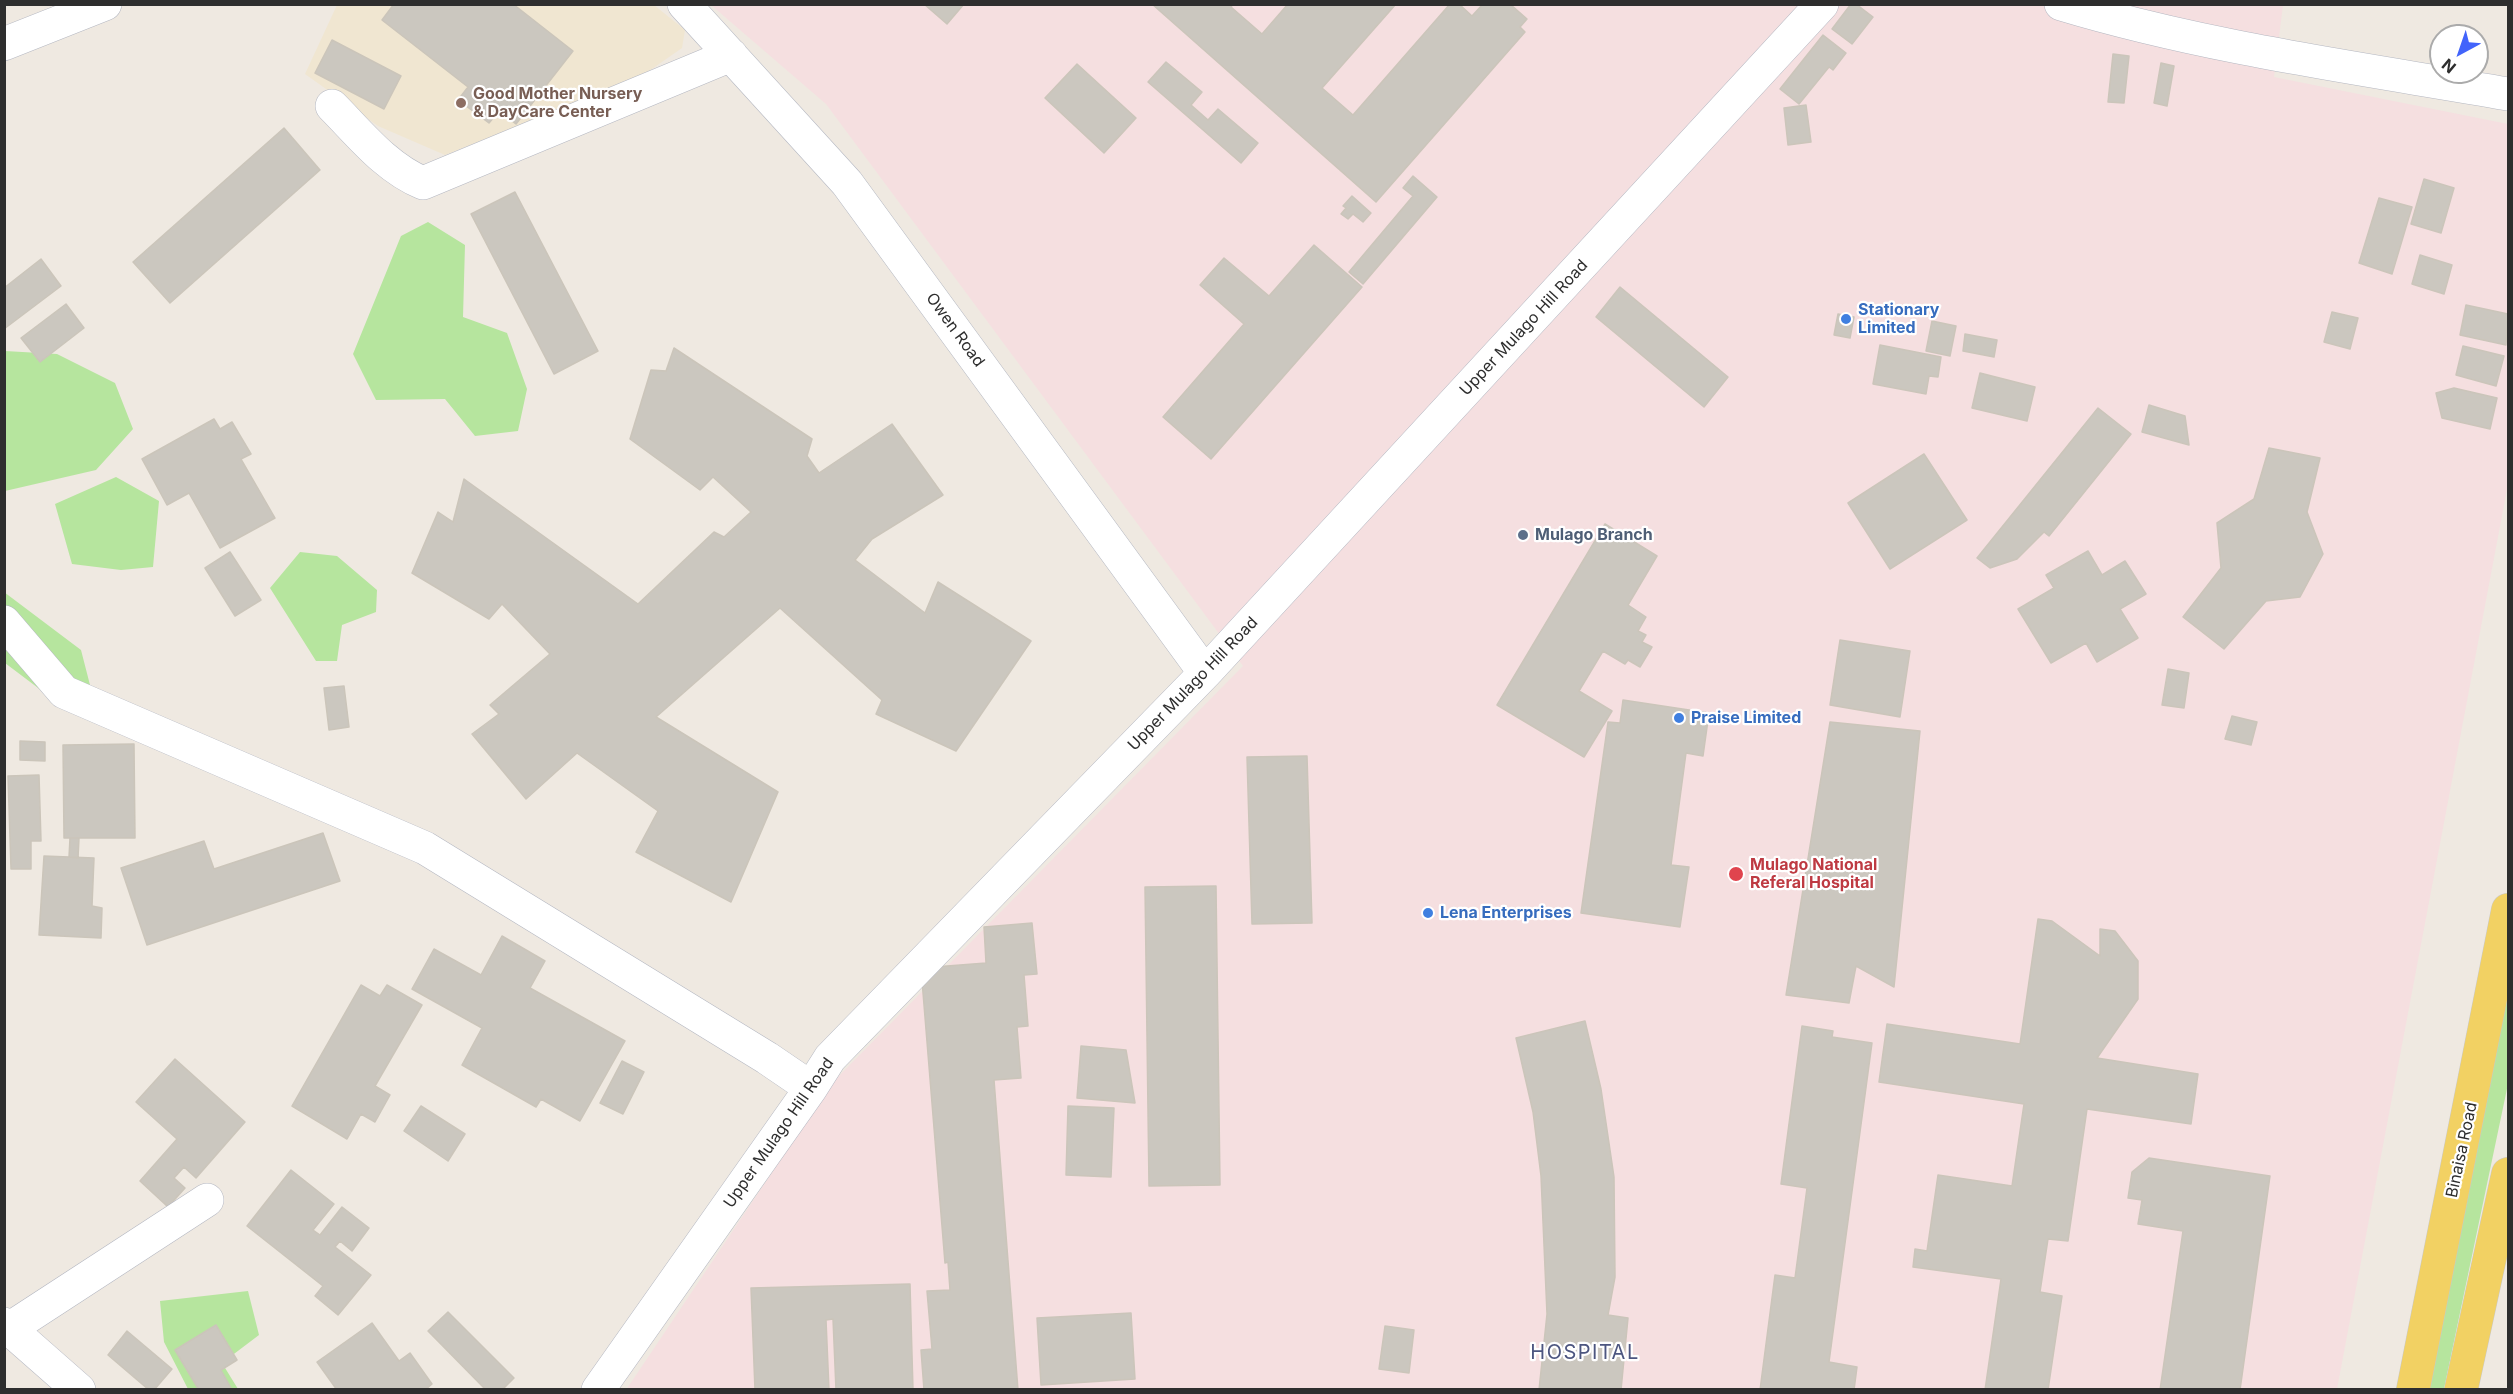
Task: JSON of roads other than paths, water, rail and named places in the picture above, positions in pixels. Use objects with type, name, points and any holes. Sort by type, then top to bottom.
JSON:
[{"type":"main road","name":"Binaisa Road","points":[[2413,1389],[2508,910]]},
{"type":"main road","points":[[2461,1389],[2508,1174]]},
{"type":"street","points":[[4,44],[105,4]]},
{"type":"street","name":"Owen Road","points":[[684,4],[847,183],[1205,673]]},
{"type":"street","name":"Upper Mulago Hill Road","points":[[598,1389],[830,1058],[1205,673],[1822,4]]},
{"type":"street","points":[[2061,4],[2119,22],[2202,41],[2508,94]]},
{"type":"street","points":[[332,106],[392,165],[408,177],[423,183],[731,55]]},
{"type":"street","points":[[4,622],[64,692],[425,848],[767,1058],[811,1088]]},
{"type":"street","points":[[79,1389],[7,1327],[207,1200]]},
{"type":"place","name":"Good Mother Nursery & DayCare Center","points":[[461,103]]},
{"type":"place","name":"Stationary Limited","points":[[1846,319]]},
{"type":"place","name":"Mulago Branch","points":[[1523,535]]},
{"type":"place","name":"Praise Limited","points":[[1679,718]]},
{"type":"place","name":"Mulago National Referal Hospital","points":[[1736,874]]},
{"type":"place","name":"Lena Enterprises","points":[[1428,913]]},
{"type":"district","name":"HOSPITAL","points":[[1585,1353]]}]
